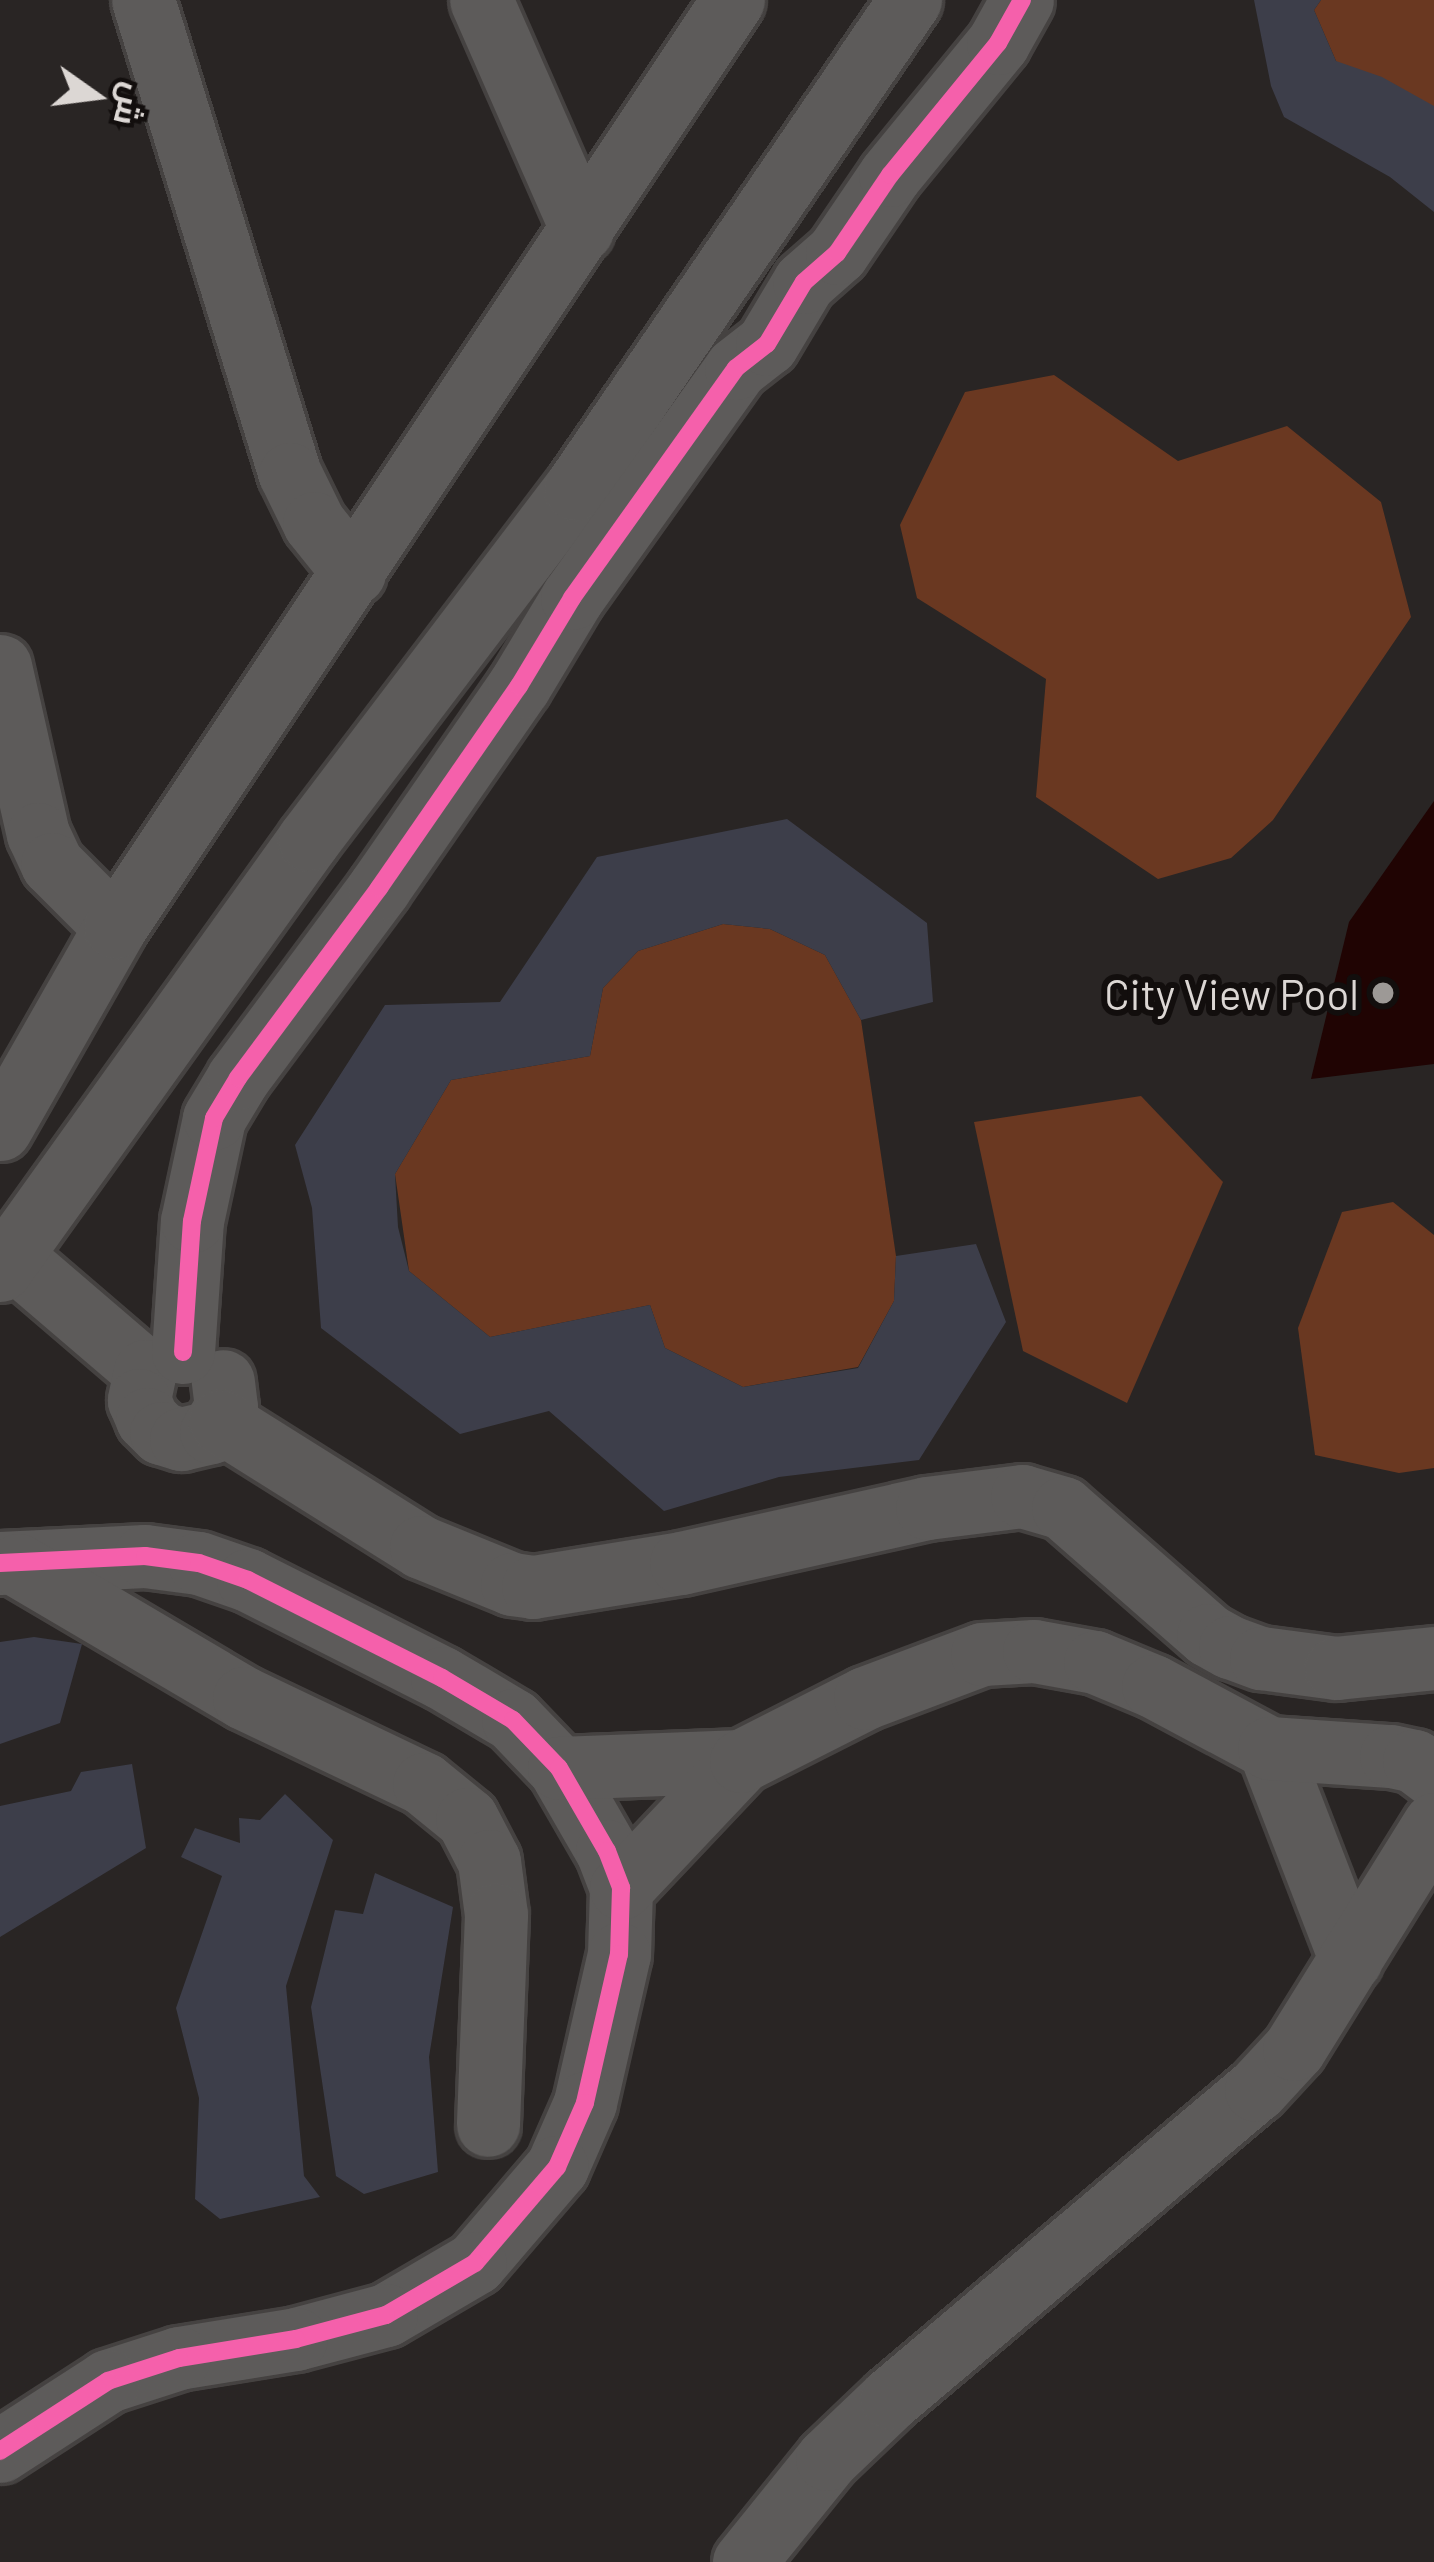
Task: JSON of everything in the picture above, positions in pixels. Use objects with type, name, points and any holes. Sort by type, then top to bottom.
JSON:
[{"type":"street","points":[[143,0],[290,474],[314,524],[354,573]]},
{"type":"street","points":[[481,0],[538,139],[583,230]]},
{"type":"street","points":[[0,1130],[116,927],[733,0]]},
{"type":"street","points":[[910,0],[575,489],[309,839],[5,1263],[164,1362],[218,1372],[226,1400],[220,1420],[289,1469],[422,1547],[512,1584],[533,1587],[681,1564],[927,1508],[1022,1496],[1063,1508],[1192,1622],[1230,1647],[1261,1658],[1336,1669],[1434,1658]]},
{"type":"street","points":[[164,1362],[214,1118],[238,1078],[379,888],[519,686],[572,598],[736,368],[767,344],[804,282],[837,253],[962,82],[998,43],[1022,0]]},
{"type":"street","points":[[0,666],[38,834],[52,864],[116,927]]},
{"type":"street","points":[[0,2451],[108,2381],[179,2358],[296,2339],[386,2315],[476,2264],[556,2167],[585,2103],[619,1954],[622,1888],[608,1851],[559,1768],[513,1720],[482,1701],[248,1580],[200,1563],[145,1556],[9,1564]]},
{"type":"street","points":[[9,1564],[244,1698],[424,1784],[467,1819],[489,1861],[496,1915],[488,2126]]},
{"type":"street","points":[[622,1888],[741,1761],[865,1698],[982,1654],[1034,1651],[1095,1662],[1153,1686],[1269,1748],[1391,1756],[1414,1761],[1434,1776]]},
{"type":"street","points":[[1269,1748],[1351,1960]]},
{"type":"street","points":[[559,1768],[741,1761]]},
{"type":"street","points":[[745,2562],[827,2458],[891,2398],[1256,2090],[1294,2048],[1434,1824]]},
{"type":"shaded area","points":[[1321,0],[1434,0],[1434,186],[1336,61],[1314,10]]},
{"type":"shaded area","points":[[1054,375],[1178,461],[1287,426],[1381,502],[1411,617],[1273,820],[1231,858],[1158,879],[1036,797],[1046,679],[917,598],[900,525],[965,392]]},
{"type":"shaded area","name":"City View Pool","points":[[1434,801],[1434,1064],[1311,1079],[1349,922]]},
{"type":"shaded area","points":[[723,924],[770,929],[825,955],[861,1020],[896,1256],[894,1301],[858,1367],[743,1387],[665,1348],[650,1305],[490,1337],[409,1271],[395,1174],[451,1080],[590,1056],[603,988],[638,951]]},
{"type":"shaded area","points":[[1141,1096],[1223,1182],[1127,1403],[1023,1351],[974,1122]]},
{"type":"shaded area","points":[[1393,1202],[1434,1235],[1434,1468],[1399,1473],[1315,1455],[1298,1328],[1342,1212]]},
{"type":"building","points":[[1254,0],[1321,0],[1314,10],[1336,61],[1382,77],[1434,106],[1434,212],[1390,177],[1284,117],[1271,86]]},
{"type":"building","points":[[787,819],[927,923],[933,1002],[861,1020],[825,955],[770,929],[723,924],[638,951],[603,988],[590,1056],[451,1080],[395,1174],[398,1227],[409,1271],[490,1337],[650,1305],[665,1348],[743,1387],[858,1368],[894,1301],[896,1256],[976,1244],[1006,1322],[919,1460],[779,1477],[664,1511],[549,1411],[460,1434],[321,1328],[312,1208],[295,1145],[385,1005],[500,1002],[597,857]]},
{"type":"building","points":[[34,1637],[82,1644],[60,1723],[0,1744],[0,1642]]},
{"type":"building","points":[[132,1764],[146,1848],[0,1937],[0,1806],[71,1791],[81,1772]]},
{"type":"building","points":[[285,1794],[333,1840],[286,1986],[304,2176],[320,2197],[220,2219],[195,2199],[199,2098],[176,2008],[222,1876],[181,1857],[195,1828],[240,1843],[239,1818],[260,1820]]},
{"type":"building","points":[[375,1873],[453,1907],[429,2057],[438,2172],[364,2194],[336,2176],[311,2007],[335,1910],[363,1914]]},
{"type":"cycle path","points":[[183,1352],[192,1221],[214,1118],[238,1078],[379,888],[519,686],[572,598],[736,368],[767,344],[804,282],[837,253],[890,175],[998,43],[1022,0]]},
{"type":"cycle path","points":[[0,1563],[145,1556],[199,1563],[248,1580],[442,1678],[513,1720],[559,1768],[607,1851],[621,1888],[619,1954],[585,2103],[557,2167],[475,2263],[386,2315],[296,2339],[179,2358],[108,2381],[0,2451]]},
{"type":"place","name":"City View Pool","points":[[1383,993]]}]
